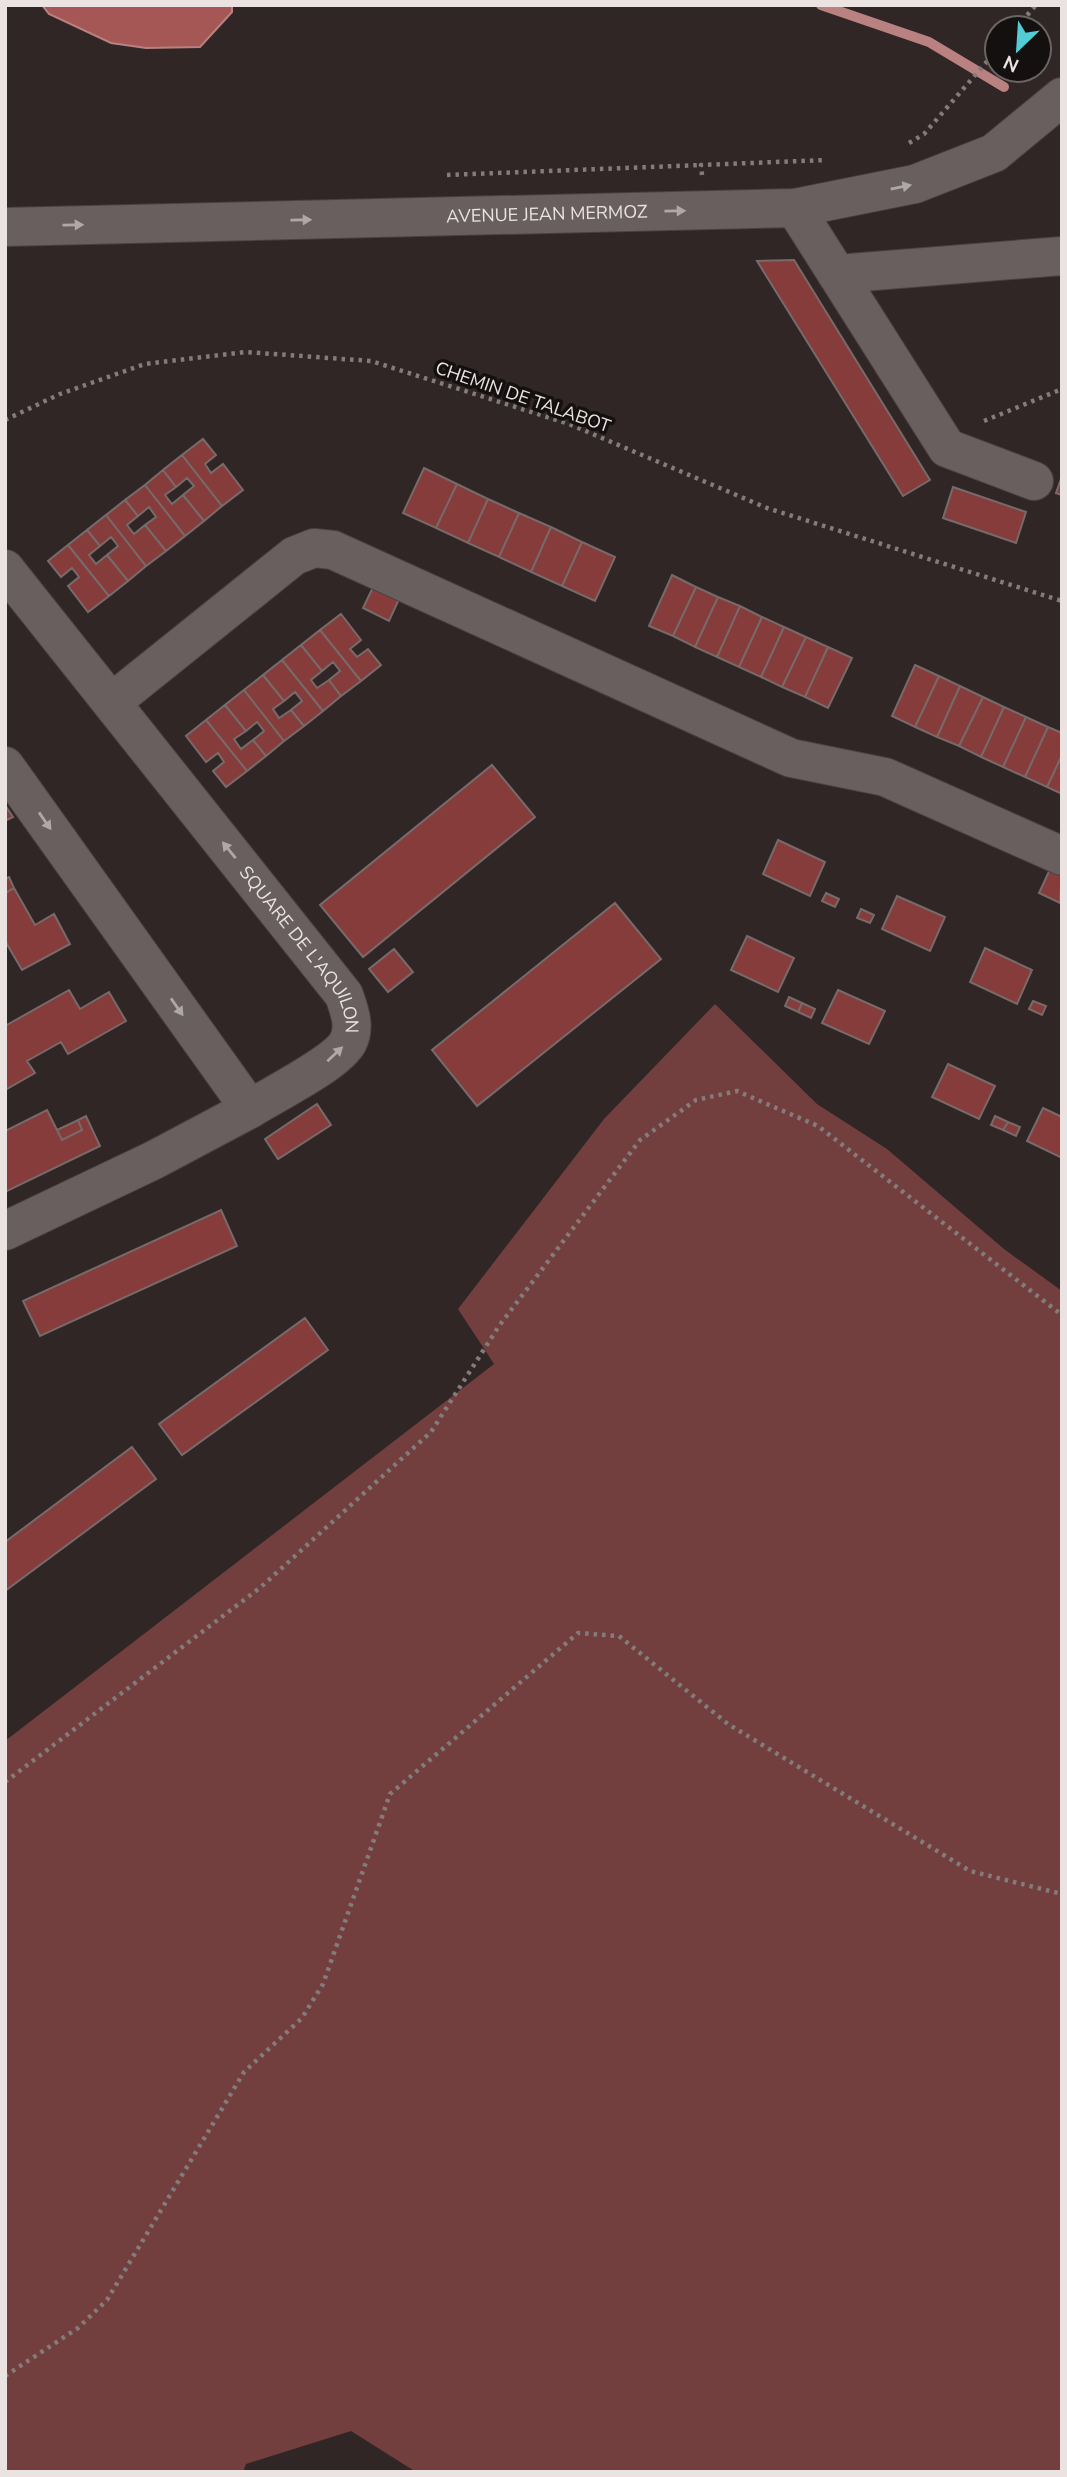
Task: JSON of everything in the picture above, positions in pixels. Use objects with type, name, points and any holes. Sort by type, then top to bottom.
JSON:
[{"type":"street","name":"AVENUE JEAN MERMOZ","points":[[5,226],[795,208],[915,184],[994,153],[1062,97]]},
{"type":"street","points":[[795,208],[947,448],[1034,481]]},
{"type":"street","points":[[837,274],[1062,256]]},
{"type":"street","points":[[112,702],[294,556],[314,548],[333,550],[791,758],[885,777],[1062,856]]},
{"type":"street","name":"SQUARE DE L'AQUILON","points":[[5,569],[344,995],[352,1021],[348,1042],[332,1059],[250,1109],[154,1160],[5,1231]]},
{"type":"street","points":[[5,766],[250,1109]]},
{"type":"path","points":[[902,147],[924,134],[983,66]]},
{"type":"path","points":[[707,211],[701,166],[831,160]]},
{"type":"path","name":"CHEMIN DE TALABOT","points":[[5,420],[60,394],[145,364],[246,352],[371,361],[569,424],[767,508],[1062,601]]},
{"type":"path","points":[[941,439],[1062,389]]},
{"type":"path","points":[[5,1783],[261,1587],[431,1432],[499,1326],[640,1140],[695,1100],[737,1091],[818,1126],[1062,1315]]},
{"type":"path","points":[[5,2375],[78,2328],[107,2300],[244,2073],[302,2018],[323,1984],[390,1794],[578,1633],[619,1636],[728,1724],[970,1871],[1062,1894]]},
{"type":"shaded area","points":[[42,5],[232,5],[232,12],[200,47],[146,48],[111,43],[49,14]]},
{"type":"shaded area","points":[[715,1004],[817,1104],[887,1149],[1004,1249],[1062,1291],[1062,2472],[416,2472],[351,2431],[246,2464],[243,2472],[5,2472],[5,1741],[494,1364],[458,1309],[604,1119]]},
{"type":"building","points":[[794,260],[930,480],[903,496],[757,261]]},
{"type":"building","points":[[203,439],[216,455],[205,464],[211,473],[223,464],[243,490],[222,506],[182,455]]},
{"type":"building","points":[[182,455],[222,506],[204,521],[183,495],[194,486],[187,478],[176,487],[163,470]]},
{"type":"building","points":[[424,468],[457,484],[436,528],[403,513]]},
{"type":"building","points":[[163,470],[176,487],[165,495],[172,504],[183,495],[204,521],[185,536],[145,485]]},
{"type":"building","points":[[1062,476],[1062,495],[1056,493]]},
{"type":"building","points":[[457,484],[488,499],[468,543],[436,528]]},
{"type":"building","points":[[145,485],[185,536],[166,551],[145,525],[156,517],[149,507],[138,516],[125,500]]},
{"type":"building","points":[[953,487],[1026,512],[1016,543],[943,518]]},
{"type":"building","points":[[488,499],[519,513],[499,557],[468,543]]},
{"type":"building","points":[[125,500],[138,516],[127,525],[134,534],[145,525],[166,551],[146,566],[106,515]]},
{"type":"building","points":[[519,513],[551,527],[531,572],[499,557]]},
{"type":"building","points":[[106,515],[146,566],[128,581],[107,555],[118,546],[111,537],[100,546],[87,530]]},
{"type":"building","points":[[551,527],[582,542],[562,586],[531,572]]},
{"type":"building","points":[[87,530],[100,546],[89,555],[96,564],[107,555],[128,581],[109,596],[68,545]]},
{"type":"building","points":[[582,542],[615,557],[595,601],[562,586]]},
{"type":"building","points":[[68,545],[109,596],[88,612],[68,586],[79,577],[72,568],[61,577],[48,561]]},
{"type":"building","points":[[672,575],[696,587],[673,636],[649,626]]},
{"type":"building","points":[[374,585],[400,597],[389,621],[363,608]]},
{"type":"building","points":[[696,587],[718,597],[695,647],[673,636]]},
{"type":"building","points":[[718,597],[740,606],[717,657],[695,647]]},
{"type":"building","points":[[740,606],[762,617],[739,667],[717,657]]},
{"type":"building","points":[[341,614],[361,640],[350,649],[357,657],[368,649],[381,665],[361,681],[320,630]]},
{"type":"building","points":[[762,617],[784,627],[761,677],[739,667]]},
{"type":"building","points":[[784,627],[806,637],[782,687],[761,677]]},
{"type":"building","points":[[320,630],[361,681],[341,696],[329,680],[340,671],[333,662],[322,671],[301,645]]},
{"type":"building","points":[[806,637],[828,647],[805,697],[782,687]]},
{"type":"building","points":[[301,645],[322,671],[311,680],[317,688],[329,680],[341,696],[323,711],[282,660]]},
{"type":"building","points":[[828,647],[852,658],[828,708],[805,697]]},
{"type":"building","points":[[282,660],[323,711],[304,726],[291,710],[302,701],[295,692],[284,701],[263,675]]},
{"type":"building","points":[[915,665],[939,676],[915,727],[892,716]]},
{"type":"building","points":[[263,675],[284,701],[273,709],[279,718],[291,710],[304,726],[284,741],[244,690]]},
{"type":"building","points":[[939,676],[960,686],[937,737],[915,727]]},
{"type":"building","points":[[960,686],[983,697],[959,746],[937,737]]},
{"type":"building","points":[[244,690],[284,741],[266,756],[253,740],[264,731],[257,722],[246,731],[225,705]]},
{"type":"building","points":[[983,697],[1004,707],[981,757],[959,746]]},
{"type":"building","points":[[225,705],[246,731],[234,739],[241,749],[253,740],[266,756],[247,771],[206,720]]},
{"type":"building","points":[[1004,707],[1026,717],[1003,767],[981,757]]},
{"type":"building","points":[[1026,717],[1048,727],[1025,777],[1003,767]]},
{"type":"building","points":[[206,720],[247,771],[226,787],[213,771],[224,762],[218,753],[206,762],[186,736]]},
{"type":"building","points":[[1048,727],[1062,733],[1062,755],[1047,787],[1025,777]]},
{"type":"building","points":[[1062,755],[1062,794],[1047,787]]},
{"type":"building","points":[[492,765],[535,817],[363,957],[320,905]]},
{"type":"building","points":[[5,805],[13,817],[5,821]]},
{"type":"building","points":[[778,840],[825,862],[810,896],[763,874]]},
{"type":"building","points":[[1051,867],[1062,872],[1060,903],[1039,893]]},
{"type":"building","points":[[9,877],[14,888],[5,893],[5,879]]},
{"type":"building","points":[[14,888],[35,925],[54,914],[70,944],[22,970],[5,941],[5,893]]},
{"type":"building","points":[[826,893],[839,899],[835,907],[822,901]]},
{"type":"building","points":[[897,896],[945,917],[930,951],[882,929]]},
{"type":"building","points":[[615,903],[661,959],[477,1106],[432,1050]]},
{"type":"building","points":[[861,909],[874,915],[870,923],[857,918]]},
{"type":"building","points":[[747,936],[794,958],[778,992],[731,970]]},
{"type":"building","points":[[985,948],[1032,970],[1017,1004],[970,982]]},
{"type":"building","points":[[394,949],[413,972],[388,992],[369,969]]},
{"type":"building","points":[[69,990],[80,1009],[109,992],[126,1021],[68,1054],[61,1042],[27,1061],[35,1073],[5,1090],[5,1026]]},
{"type":"building","points":[[838,990],[885,1011],[869,1044],[822,1023]]},
{"type":"building","points":[[789,997],[802,1003],[798,1012],[785,1006]]},
{"type":"building","points":[[1033,1001],[1046,1006],[1042,1015],[1029,1009]]},
{"type":"building","points":[[802,1003],[815,1009],[811,1018],[798,1012]]},
{"type":"building","points":[[948,1064],[995,1086],[979,1119],[932,1097]]},
{"type":"building","points":[[317,1104],[331,1125],[278,1159],[265,1139]]},
{"type":"building","points":[[1043,1108],[1062,1117],[1062,1158],[1027,1141]]},
{"type":"building","points":[[47,1110],[62,1140],[82,1130],[78,1120],[86,1116],[100,1146],[5,1192],[5,1131]]},
{"type":"building","points":[[995,1116],[1008,1122],[1003,1130],[991,1125]]},
{"type":"building","points":[[78,1120],[82,1130],[62,1140],[57,1130]]},
{"type":"building","points":[[1008,1122],[1020,1127],[1016,1136],[1003,1130]]},
{"type":"building","points":[[221,1210],[237,1246],[40,1336],[23,1301]]},
{"type":"building","points":[[305,1318],[328,1350],[182,1455],[159,1424]]},
{"type":"building","points":[[132,1447],[156,1479],[5,1591],[5,1542]]},
{"type":"waterway","points":[[821,5],[929,42],[1004,87]]}]
